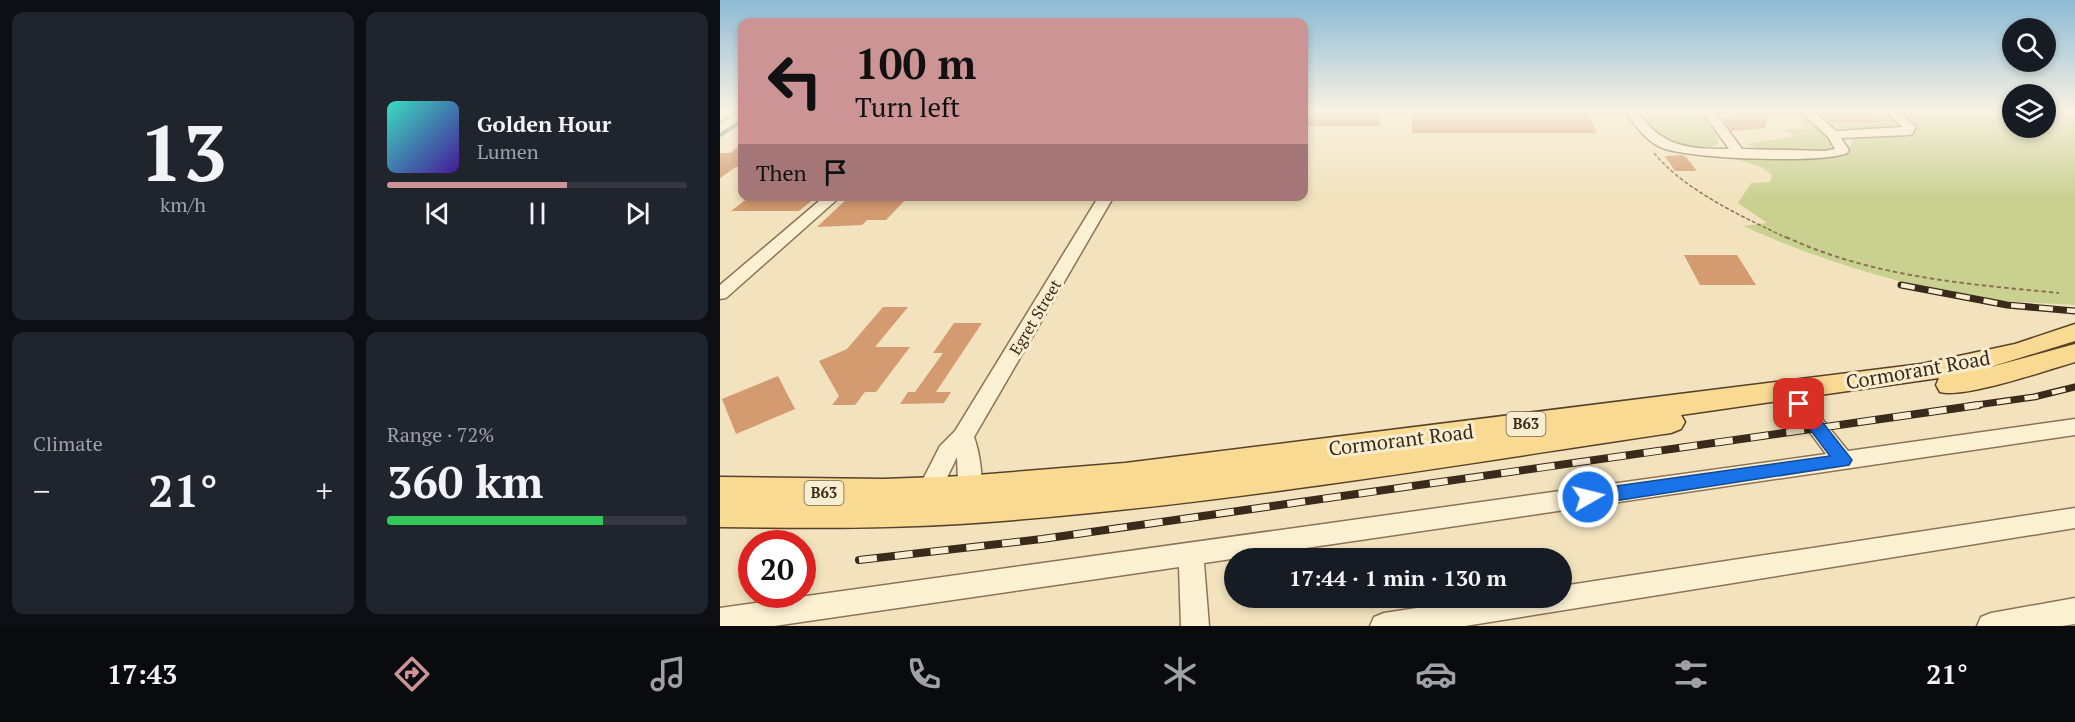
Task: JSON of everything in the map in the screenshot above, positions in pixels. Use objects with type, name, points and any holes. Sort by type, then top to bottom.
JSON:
[{"type":"main road","name":"Cormorant Road","points":[[720,490],[933,502],[971,488],[1114,477],[1921,373],[1974,363],[2049,343],[2075,332]]},
{"type":"main road","name":"Cormorant Road","points":[[720,514],[802,517],[933,502],[1144,496],[1935,387],[2002,374],[2075,353]]},
{"type":"street","points":[[1658,140],[1675,150],[1689,153],[1836,153],[1842,150],[1836,140]]},
{"type":"street","points":[[1729,140],[1738,153]]},
{"type":"street","points":[[720,294],[828,201]]},
{"type":"street","name":"Egret Street","points":[[933,502],[948,452],[963,437],[1104,201]]},
{"type":"street","points":[[1799,404],[1843,460]]},
{"type":"street","points":[[720,621],[2075,427]]},
{"type":"street","points":[[963,437],[969,447],[967,473],[971,488]]},
{"type":"street","points":[[1384,626],[2075,518]]},
{"type":"street","points":[[1191,555],[1195,626]]},
{"type":"street","points":[[1991,626],[2075,611]]},
{"type":"path","points":[[1651,140],[1649,145],[1674,174],[1747,220],[1808,246],[1880,269],[1919,278],[2059,293]]},
{"type":"green space","points":[[1718,140],[1718,144],[1699,149],[1685,148],[1666,141]]},
{"type":"green space","points":[[1770,140],[1830,140],[1834,148],[1827,151],[1763,151],[1747,144]]},
{"type":"green space","points":[[1853,140],[2075,140],[2075,305],[1995,300],[1891,279],[1831,261],[1743,226],[1767,223],[1738,203],[1751,183],[1770,182],[1772,175],[1761,167],[1730,157],[1844,156],[1850,152],[1847,146],[1851,146]]},
{"type":"building","points":[[738,147],[738,167],[720,178],[720,153],[730,153]]},
{"type":"building","points":[[1665,156],[1686,157],[1697,171],[1675,171]]},
{"type":"building","points":[[744,201],[811,201],[799,211],[731,211]]},
{"type":"building","points":[[845,201],[904,201],[886,220],[867,220],[862,225],[817,227]]},
{"type":"building","points":[[1684,255],[1737,255],[1756,285],[1700,285]]},
{"type":"building","points":[[883,307],[908,307],[875,347],[910,347],[876,392],[865,392],[855,405],[832,405],[839,396],[819,361],[847,349]]},
{"type":"building","points":[[954,323],[982,323],[936,392],[951,392],[944,403],[900,404],[908,392],[915,392],[943,353],[933,353]]},
{"type":"building","points":[[778,376],[795,409],[736,434],[722,399]]},
{"type":"railway","points":[[1901,285],[2007,305],[2075,311]]},
{"type":"railway","points":[[1969,406],[2034,397],[2075,387]]},
{"type":"railway","points":[[859,560],[1042,539],[1979,405]]},
{"type":"route","points":[[1588,497],[1843,460],[1799,404]]}]
